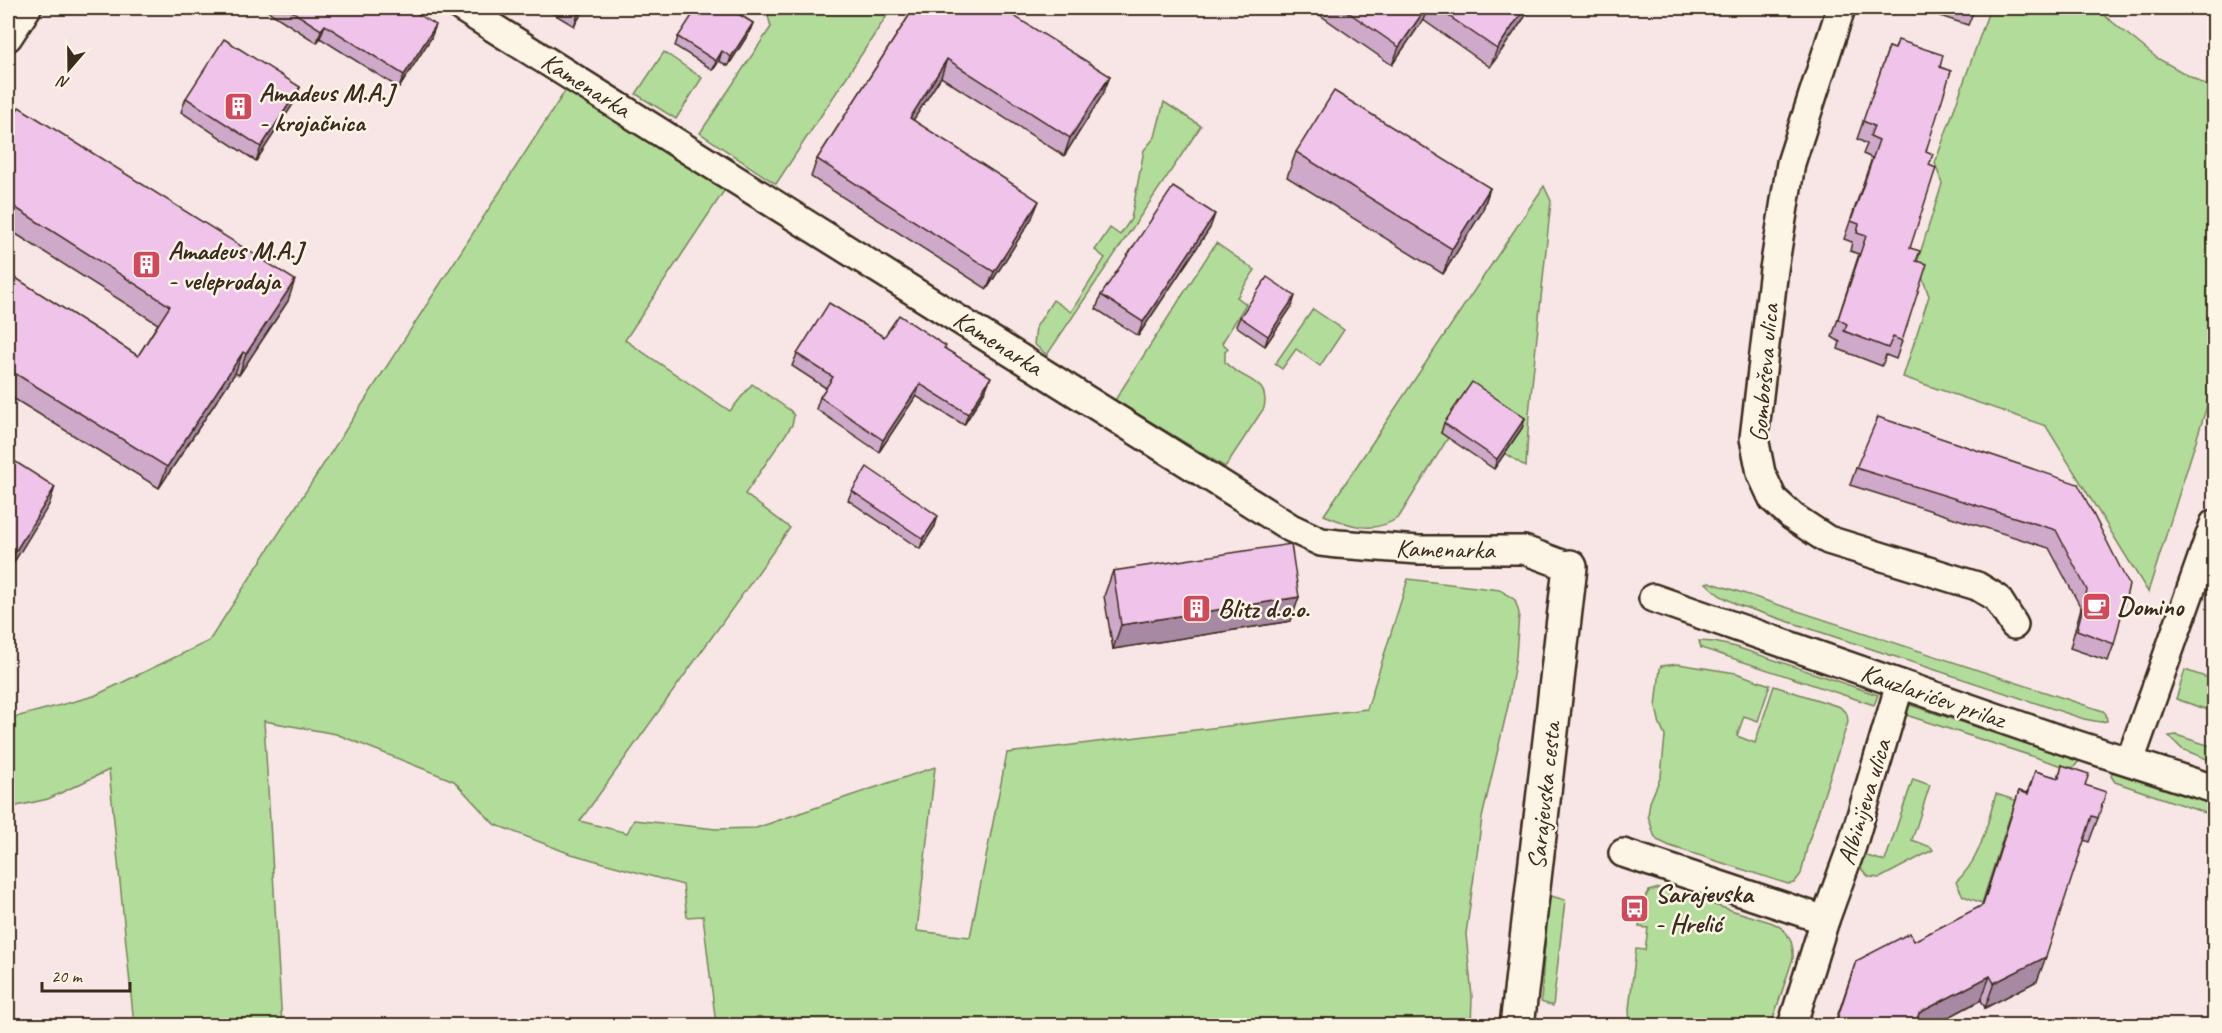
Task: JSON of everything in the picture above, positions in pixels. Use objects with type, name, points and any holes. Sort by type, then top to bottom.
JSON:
[{"type":"main road","name":"Sarajevska cesta","points":[[1518,1026],[1570,567]]},
{"type":"street","points":[[8,37],[27,8]]},
{"type":"street","name":"Kamenarka","points":[[462,8],[1298,532],[1321,542],[1338,544],[1419,550],[1524,550],[1570,567]]},
{"type":"street","name":"Gomboševa ulica","points":[[1841,8],[1791,163],[1774,269],[1754,438],[1761,473],[1773,499],[1793,517],[1828,540],[1977,586],[1997,598],[2014,625]]},
{"type":"street","points":[[2130,761],[2214,524]]},
{"type":"street","name":"Kauzlarićev prilaz","points":[[1653,598],[2050,736],[2214,789]]},
{"type":"street","name":"Albinijeva ulica","points":[[1792,1026],[1825,920],[1852,846],[1900,684]]},
{"type":"street","points":[[1623,854],[1825,920]]},
{"type":"green space","points":[[771,8],[892,8],[776,184],[700,133],[771,27],[768,16]]},
{"type":"green space","points":[[1990,8],[2095,8],[2157,58],[2214,90],[2214,384],[2148,592],[2046,426],[1903,377],[1929,296],[1917,263],[1942,184],[1935,163]]},
{"type":"green space","points":[[664,52],[702,78],[676,119],[636,94]]},
{"type":"green space","points":[[567,88],[726,188],[625,340],[730,411],[752,384],[791,411],[794,416],[792,425],[745,494],[790,528],[580,821],[627,833],[634,820],[716,829],[756,828],[935,767],[917,931],[970,937],[1007,753],[1367,709],[1408,579],[1500,590],[1515,600],[1519,613],[1516,656],[1508,706],[1482,818],[1466,934],[1472,997],[1471,1025],[716,1025],[703,916],[687,917],[683,885],[568,853],[494,824],[454,781],[336,734],[264,721],[282,1025],[134,1025],[109,770],[48,799],[8,808],[8,719],[94,696],[209,641]]},
{"type":"green space","points":[[1164,102],[1201,126],[1047,355],[1034,344],[1036,327],[1053,300],[1071,312],[1105,258],[1095,250],[1110,228],[1120,235],[1131,219],[1144,150],[1155,137]]},
{"type":"green space","points":[[1544,186],[1551,201],[1529,414],[1526,467],[1505,453],[1522,428],[1441,433],[1448,438],[1399,517],[1380,526],[1362,527],[1324,515]]},
{"type":"green space","points":[[1216,243],[1255,270],[1237,297],[1246,304],[1222,343],[1228,348],[1225,351],[1225,362],[1258,385],[1265,398],[1264,408],[1225,467],[1115,400]]},
{"type":"green space","points":[[1313,309],[1344,330],[1320,366],[1296,349],[1282,369],[1275,364]]},
{"type":"green space","points":[[1709,582],[2103,711],[2107,721],[2084,719],[1738,605],[1719,595],[1706,583]]},
{"type":"green space","points":[[1699,641],[1736,647],[1878,695],[1874,705],[1701,648]]},
{"type":"green space","points":[[1678,664],[1736,673],[1770,685],[1758,721],[1744,716],[1737,736],[1755,743],[1774,686],[1840,707],[1847,714],[1848,722],[1808,843],[1801,874],[1794,883],[1788,884],[1670,846],[1657,840],[1654,835],[1648,816],[1650,802],[1661,776],[1665,736],[1656,707],[1660,669],[1661,666]]},
{"type":"green space","points":[[2185,670],[2214,680],[2214,712],[2176,699]]},
{"type":"green space","points":[[1907,704],[2079,761],[2074,767],[2068,768],[1903,714]]},
{"type":"green space","points":[[2176,735],[2214,747],[2214,762],[2182,749],[2169,736]]},
{"type":"green space","points":[[2112,772],[2214,805],[2214,816],[2115,782],[2111,776]]},
{"type":"green space","points":[[1913,779],[1930,785],[1912,840],[1931,847],[1933,850],[1880,878],[1869,877],[1862,870],[1861,861],[1867,856],[1885,861]]},
{"type":"green space","points":[[1996,794],[2024,803],[2010,816],[1982,903],[1963,896],[1956,882],[1972,863],[1977,852]]},
{"type":"green space","points":[[1659,888],[1770,922],[1785,931],[1791,940],[1793,958],[1771,1025],[1630,1025],[1629,1009],[1636,949],[1645,950],[1648,928],[1639,927],[1642,904],[1649,891]]},
{"type":"green space","points":[[1548,895],[1565,900],[1553,1006],[1541,1002]]},
{"type":"building","points":[[287,8],[408,8],[436,25],[404,75],[325,25],[321,30]]},
{"type":"building","points":[[697,8],[734,8],[732,10],[753,23],[731,57],[722,51],[716,61],[678,37]]},
{"type":"building","points":[[914,8],[1001,8],[1110,76],[1070,138],[947,59],[910,118],[1039,201],[994,272],[817,159]]},
{"type":"building","points":[[1342,8],[1426,8],[1399,47]]},
{"type":"building","points":[[1437,8],[1525,8],[1497,49]]},
{"type":"building","name":"Amadeus M.A.J - krojačnica","points":[[224,39],[300,87],[261,147],[186,98]]},
{"type":"building","points":[[1898,40],[1943,55],[1940,67],[1951,71],[1926,151],[1933,154],[1929,165],[1936,168],[1910,248],[1920,251],[1916,261],[1927,264],[1902,341],[1893,337],[1888,348],[1844,331],[1847,324],[1838,319],[1866,236],[1857,233],[1859,224],[1851,221],[1879,140],[1870,136],[1874,126],[1863,121],[1889,47],[1895,49]]},
{"type":"building","points":[[1334,91],[1490,188],[1452,249],[1296,152]]},
{"type":"building","points":[[19,107],[295,280],[246,354],[243,352],[167,467],[8,369],[8,273],[138,356],[170,306],[8,203],[8,127]]},
{"type":"building","points":[[1173,187],[1215,214],[1143,322],[1101,295]]},
{"type":"building","points":[[1267,277],[1295,296],[1268,336],[1240,317]]},
{"type":"building","points":[[829,303],[884,337],[899,315],[946,346],[944,348],[991,377],[968,414],[920,384],[883,440],[820,397],[833,377],[797,354]]},
{"type":"building","points":[[1472,382],[1525,418],[1497,459],[1444,423]]},
{"type":"building","points":[[1878,417],[2078,484],[2129,585],[2114,644],[2077,630],[2087,590],[2056,530],[1856,468]]},
{"type":"building","points":[[8,457],[55,487],[9,562],[8,561]]},
{"type":"building","points":[[867,467],[938,516],[923,539],[852,491]]},
{"type":"building","points":[[1291,544],[1299,597],[1121,625],[1113,571]]},
{"type":"building","points":[[2062,765],[2089,774],[2085,785],[2106,792],[2098,818],[2092,816],[2046,957],[1994,983],[1990,976],[1919,1013],[1915,1026],[1843,1026],[1836,1023],[1856,961],[1910,933],[1914,941],[1983,905],[2019,791],[2028,794],[2035,771],[2059,778]]},
{"type":"place","name":"Amadeus M.A.J - krojačnica","points":[[238,107]]},
{"type":"place","name":"Amadeus M.A.J - veleprodaja","points":[[147,265]]},
{"type":"place","name":"Domino","points":[[2096,606]]},
{"type":"place","name":"Blitz d.o.o.","points":[[1197,608]]},
{"type":"place","name":"Sarajevska - Hrelić","points":[[1634,908]]}]
